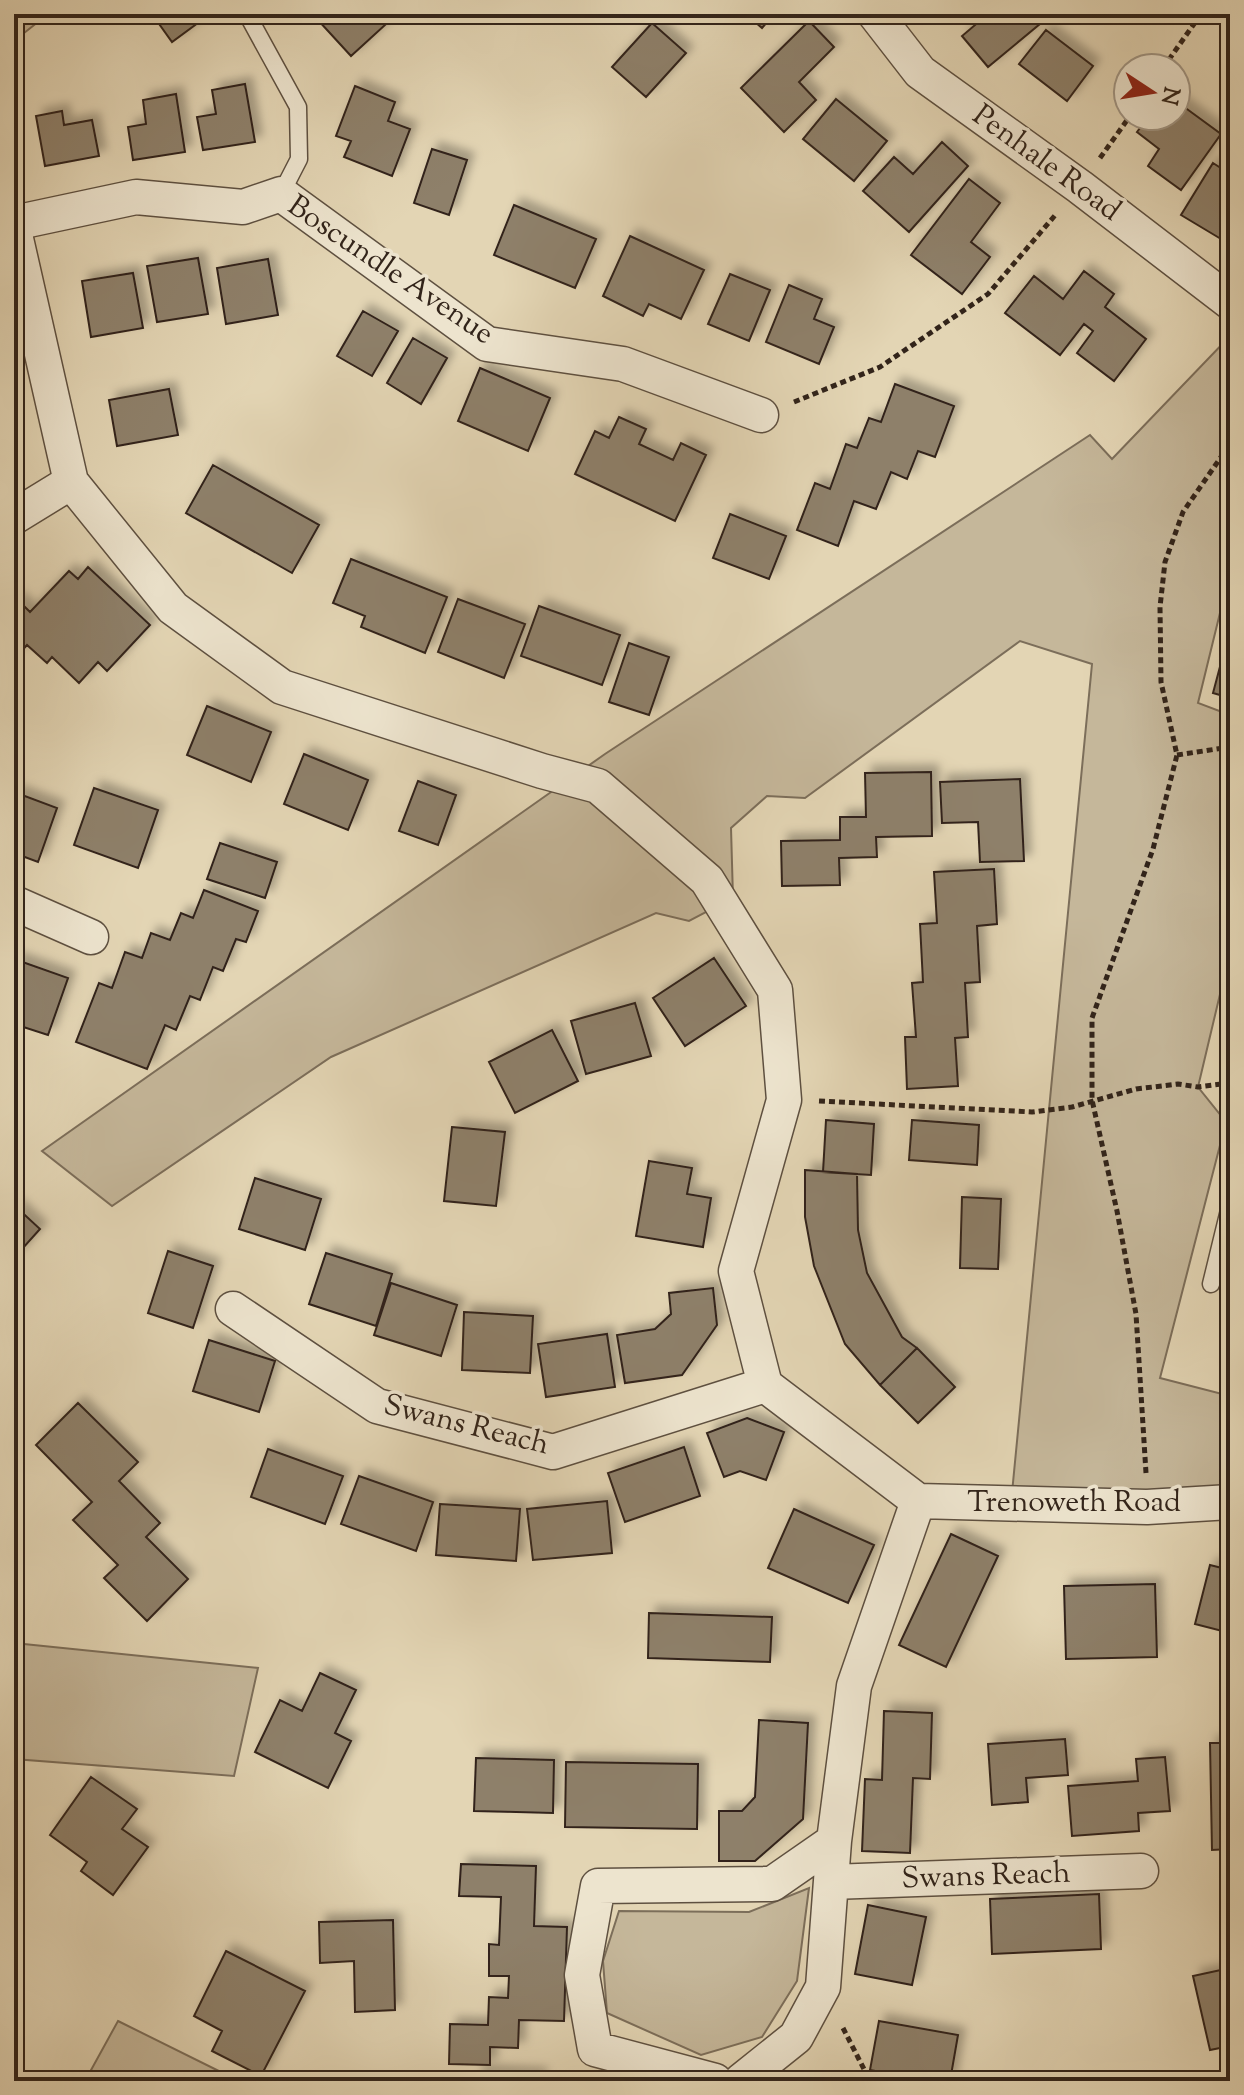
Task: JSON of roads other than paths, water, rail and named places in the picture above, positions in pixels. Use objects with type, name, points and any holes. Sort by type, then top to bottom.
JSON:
[{"type":"street","name":"Penhale Road","points":[[875,14],[920,72],[1080,187],[1230,302]]},
{"type":"street","name":"Boscundle Avenue","points":[[14,223],[136,197],[243,207],[281,194],[487,344],[623,364],[761,415]]},
{"type":"street","points":[[14,230],[71,482],[173,608],[282,687],[542,771],[598,786],[707,880],[775,990],[784,1100],[736,1271],[765,1385],[918,1501],[854,1686],[834,1841],[823,1987],[796,2037],[741,2081]]},
{"type":"street","points":[[14,517],[71,482]]},
{"type":"street","points":[[14,903],[91,937]]},
{"type":"street","name":"Swans Reach","points":[[233,1309],[377,1406],[553,1452],[765,1385]]},
{"type":"street","name":"Trenoweth Road","points":[[918,1501],[1147,1507],[1230,1502]]},
{"type":"street","points":[[715,2081],[595,2049],[582,1975],[598,1886],[772,1884],[834,1841]]},
{"type":"street","name":"Swans Reach","points":[[831,1882],[1141,1871]]},
{"type":"lane","points":[[247,14],[298,107],[299,159],[281,194]]},
{"type":"lane","points":[[1211,1284],[1230,1206]]}]
